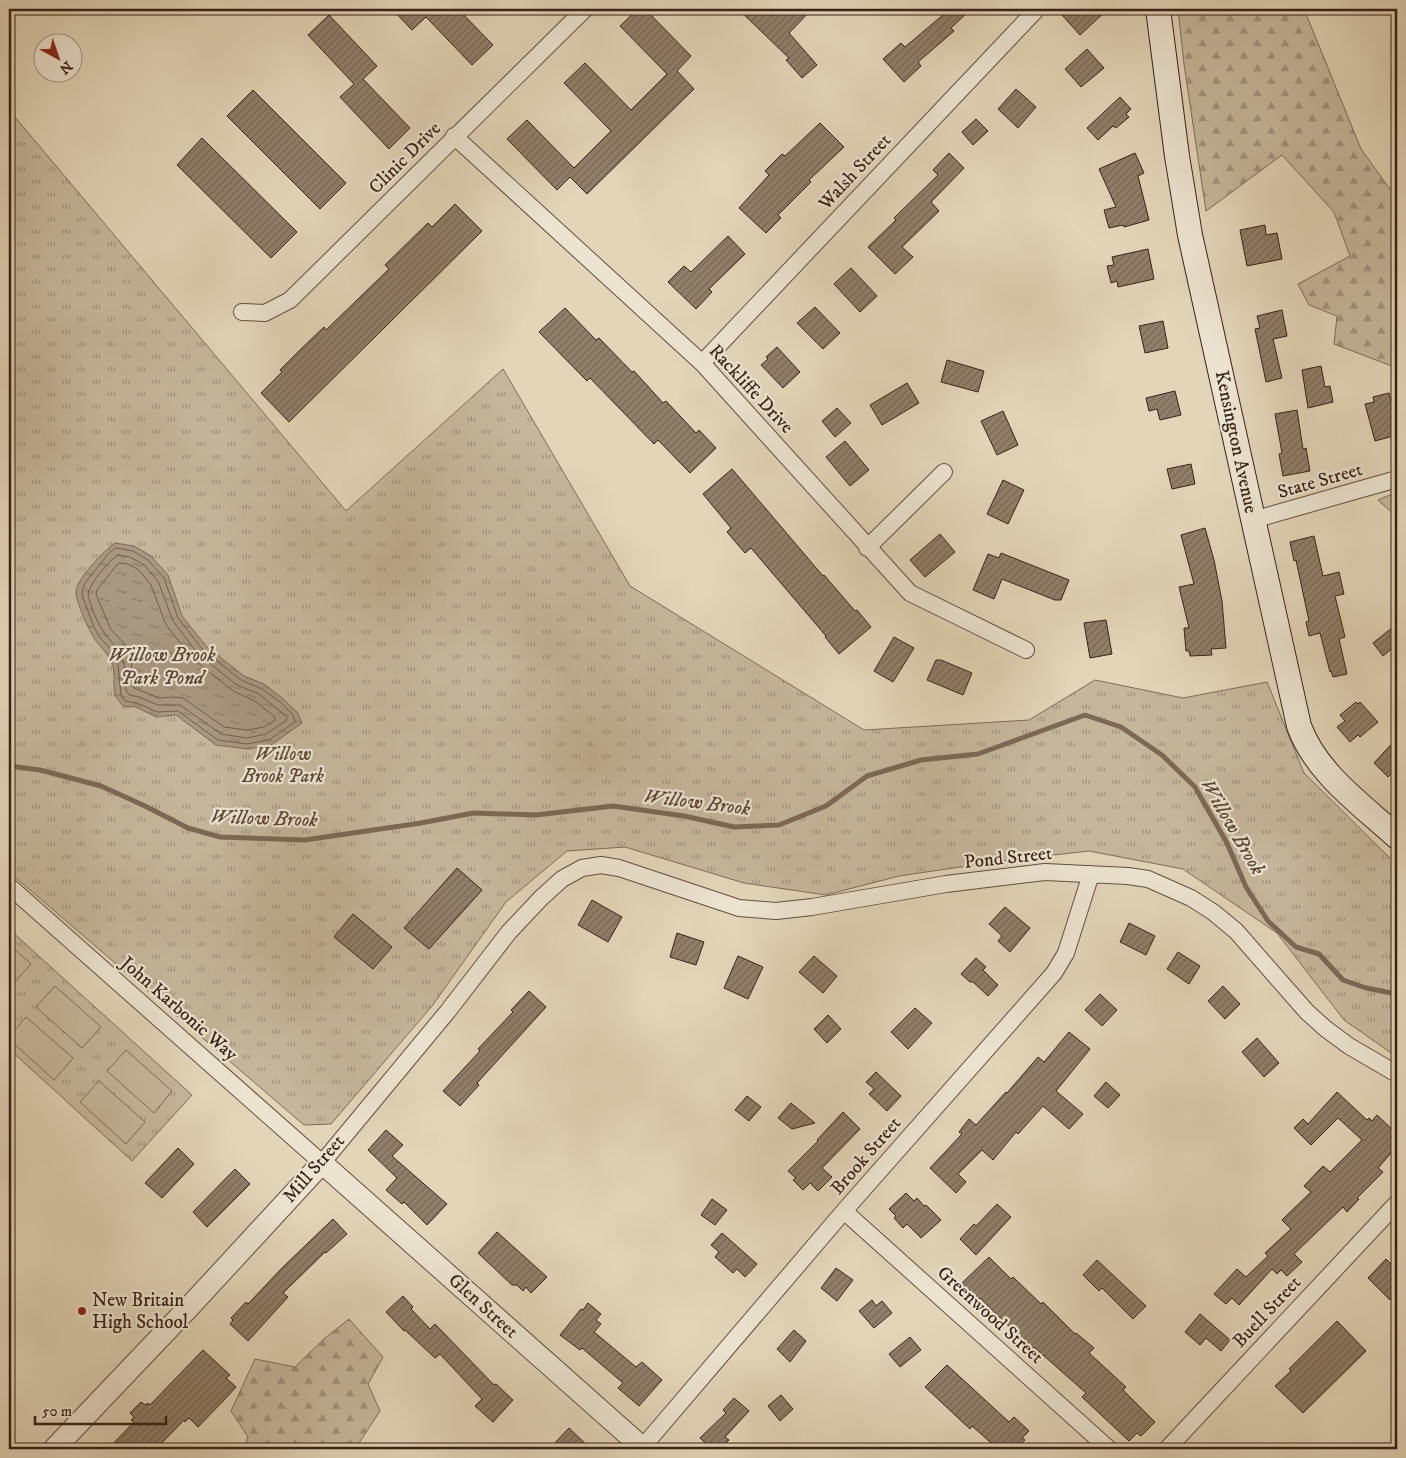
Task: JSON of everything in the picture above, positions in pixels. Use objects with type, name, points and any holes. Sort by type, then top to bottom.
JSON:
[{"type":"main road","name":"Kensington Avenue","points":[[1158,9],[1177,156],[1186,209],[1294,705],[1306,742],[1314,756],[1325,770],[1397,837]]},
{"type":"street","name":"Clinic Drive","points":[[242,312],[265,313],[290,300],[454,136],[585,9]]},
{"type":"street","name":"Walsh Street","points":[[702,363],[1037,9]]},
{"type":"street","name":"Rackliffe Drive","points":[[454,136],[702,363],[910,593],[1026,650]]},
{"type":"street","points":[[868,548],[944,472]]},
{"type":"street","name":"State Street","points":[[1253,520],[1397,479]]},
{"type":"street","name":"Pond Street","points":[[562,879],[582,868],[601,865],[619,868],[738,908],[776,911],[812,907],[946,884],[1044,872],[1148,879],[1167,886],[1213,912],[1236,931],[1307,1012],[1326,1030],[1397,1074]]},
{"type":"street","name":"Brook Street","points":[[643,1449],[844,1211],[1054,973],[1066,953],[1090,874]]},
{"type":"street","name":"Mill Street","points":[[54,1449],[191,1305],[322,1163],[448,1011],[509,932],[562,879]]},
{"type":"street","name":"John Karbonic Way","points":[[9,886],[322,1163]]},
{"type":"street","name":"Glen Street","points":[[322,1163],[643,1449]]},
{"type":"street","name":"Buell Street","points":[[1167,1449],[1397,1203]]},
{"type":"street","name":"Greenwood Street","points":[[844,1211],[1109,1449]]},
{"type":"green space","points":[[1178,9],[1304,9],[1361,149],[1397,199],[1397,368],[1334,344],[1337,316],[1309,305],[1298,284],[1350,256],[1334,212],[1282,155],[1206,211],[1184,64]]},
{"type":"green space","name":"Willow Brook Park","points":[[9,110],[346,511],[503,369],[630,586],[864,730],[1029,720],[1095,680],[1183,698],[1267,682],[1304,773],[1397,865],[1397,1057],[1344,1020],[1277,933],[1183,869],[1089,851],[1001,861],[899,876],[826,895],[744,883],[625,847],[567,851],[506,902],[432,1006],[331,1124],[304,1125],[9,872]]},
{"type":"green space","points":[[1397,492],[1397,517],[1378,500]]},
{"type":"green space","points":[[9,929],[192,1095],[132,1161],[9,1049]]},
{"type":"green space","points":[[9,944],[31,964],[12,985],[9,983]]},
{"type":"green space","points":[[55,986],[101,1027],[82,1048],[36,1007]]},
{"type":"green space","points":[[26,1017],[73,1058],[54,1080],[9,1039]]},
{"type":"green space","points":[[126,1050],[172,1091],[154,1113],[107,1071]]},
{"type":"green space","points":[[99,1081],[145,1122],[126,1144],[80,1102]]},
{"type":"green space","points":[[349,1319],[383,1357],[368,1384],[380,1411],[355,1449],[243,1449],[248,1437],[231,1411],[255,1359],[295,1367],[325,1338]]},
{"type":"water","name":"Willow Brook Park Pond","points":[[115,543],[134,546],[151,556],[168,575],[182,616],[206,646],[244,676],[264,684],[282,698],[297,712],[302,723],[271,745],[248,749],[216,745],[176,715],[156,717],[136,707],[123,706],[116,697],[112,663],[90,631],[76,595],[78,585],[86,572]]},
{"type":"building","points":[[392,9],[458,9],[493,45],[472,65],[426,17],[412,30]]},
{"type":"building","points":[[638,9],[645,9],[691,56],[677,71],[694,89],[587,194],[570,177],[557,190],[507,139],[527,120],[574,168],[611,131],[564,83],[585,63],[631,110],[667,74],[620,26]]},
{"type":"building","points":[[738,9],[812,9],[789,33],[817,65],[802,78],[786,60],[789,58]]},
{"type":"building","points":[[950,9],[971,9],[951,28],[954,31],[918,62],[921,66],[904,82],[883,59],[901,43],[905,47]]},
{"type":"building","points":[[1069,9],[1108,9],[1080,35],[1062,15]]},
{"type":"building","points":[[329,15],[377,66],[363,79],[410,128],[389,149],[340,97],[354,84],[308,35]]},
{"type":"building","points":[[1087,49],[1104,68],[1081,87],[1065,69]]},
{"type":"building","points":[[1016,89],[1036,107],[1018,128],[998,109]]},
{"type":"building","points":[[253,90],[346,183],[320,209],[227,116]]},
{"type":"building","points":[[1120,97],[1131,109],[1126,114],[1129,117],[1116,128],[1113,126],[1098,140],[1087,128]]},
{"type":"building","points":[[976,119],[988,131],[973,145],[962,132]]},
{"type":"building","points":[[820,123],[844,147],[809,180],[811,182],[778,215],[781,218],[766,233],[739,208],[769,175],[765,171],[782,154],[785,156]]},
{"type":"building","points":[[202,138],[297,232],[271,258],[177,165]]},
{"type":"building","points":[[949,153],[964,168],[931,202],[939,211],[902,247],[913,257],[895,274],[868,247],[896,220],[894,218],[938,175],[933,170]]},
{"type":"building","points":[[1135,153],[1144,173],[1138,176],[1149,220],[1124,227],[1123,225],[1109,228],[1104,210],[1116,207],[1099,169]]},
{"type":"building","points":[[455,204],[482,231],[289,422],[261,393],[300,350],[324,327],[326,330],[389,269],[385,265],[428,223],[432,227]]},
{"type":"building","points":[[1265,225],[1266,235],[1277,233],[1282,259],[1247,266],[1240,230]]},
{"type":"building","points":[[728,236],[745,254],[709,289],[712,292],[696,309],[668,282],[684,266],[691,272]]},
{"type":"building","points":[[1148,249],[1154,279],[1118,287],[1117,281],[1111,283],[1107,266],[1114,265],[1112,257]]},
{"type":"building","points":[[851,268],[877,296],[860,312],[834,284]]},
{"type":"building","points":[[815,307],[840,333],[823,349],[797,323]]},
{"type":"building","points":[[565,308],[596,340],[599,338],[632,372],[634,371],[663,403],[666,401],[696,433],[699,430],[716,448],[690,473],[658,440],[654,444],[590,378],[587,381],[539,332]]},
{"type":"building","points":[[1282,310],[1287,336],[1273,339],[1282,378],[1266,382],[1255,329],[1260,328],[1257,316]]},
{"type":"building","points":[[1163,321],[1168,348],[1145,353],[1139,326]]},
{"type":"building","points":[[777,347],[800,372],[783,388],[761,365],[768,359],[766,357]]},
{"type":"building","points":[[947,360],[984,371],[978,392],[941,382]]},
{"type":"building","points":[[1321,366],[1325,387],[1330,386],[1333,402],[1308,408],[1302,370]]},
{"type":"building","points":[[907,383],[919,403],[882,425],[870,405]]},
{"type":"building","points":[[1175,391],[1181,415],[1160,420],[1157,409],[1149,411],[1146,398]]},
{"type":"building","points":[[1389,393],[1397,423],[1397,435],[1375,441],[1365,404],[1374,402],[1373,397]]},
{"type":"building","points":[[837,408],[851,423],[835,437],[822,421]]},
{"type":"building","points":[[1297,410],[1303,449],[1306,448],[1310,471],[1283,476],[1279,454],[1282,453],[1275,414]]},
{"type":"building","points":[[1003,411],[1018,445],[997,455],[981,421]]},
{"type":"building","points":[[845,441],[869,470],[850,486],[826,457]]},
{"type":"building","points":[[1191,464],[1195,484],[1172,489],[1167,469]]},
{"type":"building","points":[[732,469],[823,576],[871,627],[839,654],[751,548],[745,553],[727,532],[731,528],[703,494]]},
{"type":"building","points":[[1003,480],[1024,490],[1008,524],[987,514]]},
{"type":"building","points":[[1205,528],[1214,560],[1222,601],[1226,648],[1211,649],[1212,655],[1190,656],[1189,651],[1186,651],[1184,628],[1189,628],[1179,587],[1194,584],[1181,535]]},
{"type":"building","points":[[940,534],[955,552],[925,577],[910,560]]},
{"type":"building","points":[[1314,536],[1323,576],[1339,572],[1344,594],[1335,596],[1345,637],[1339,639],[1347,674],[1333,677],[1320,633],[1309,636],[1306,622],[1309,621],[1296,560],[1294,561],[1290,542]]},
{"type":"building","points":[[1001,553],[1069,580],[1061,600],[1055,600],[1002,579],[994,599],[973,590],[988,554],[999,558]]},
{"type":"building","points":[[1106,620],[1112,654],[1090,658],[1084,623]]},
{"type":"building","points":[[1397,624],[1397,644],[1383,656],[1373,643]]},
{"type":"building","points":[[894,637],[914,648],[893,682],[874,671]]},
{"type":"building","points":[[936,660],[941,660],[972,673],[963,695],[927,680]]},
{"type":"building","points":[[1356,702],[1358,704],[1360,702],[1378,722],[1360,737],[1358,735],[1350,742],[1337,727],[1345,721],[1340,715]]},
{"type":"building","points":[[1397,738],[1397,768],[1388,777],[1374,763]]},
{"type":"building","points":[[457,868],[482,890],[429,949],[404,928]]},
{"type":"building","points":[[592,900],[622,917],[608,942],[578,925]]},
{"type":"building","points":[[1005,907],[1030,928],[1010,952],[998,941],[1002,936],[989,924]]},
{"type":"building","points":[[353,914],[392,947],[373,969],[334,937]]},
{"type":"building","points":[[1129,923],[1155,936],[1146,955],[1120,942]]},
{"type":"building","points":[[677,933],[704,942],[696,965],[670,957]]},
{"type":"building","points":[[1178,952],[1200,966],[1189,984],[1167,969]]},
{"type":"building","points":[[738,956],[763,967],[748,999],[724,988]]},
{"type":"building","points":[[814,956],[837,976],[823,993],[799,972]]},
{"type":"building","points":[[976,958],[986,967],[983,970],[998,985],[988,996],[961,974]]},
{"type":"building","points":[[1223,986],[1240,1004],[1225,1019],[1208,1001]]},
{"type":"building","points":[[529,991],[546,1007],[477,1083],[479,1085],[460,1106],[443,1091],[480,1051],[478,1049],[513,1012],[511,1010]]},
{"type":"building","points":[[1100,994],[1117,1010],[1102,1026],[1085,1010]]},
{"type":"building","points":[[915,1008],[932,1023],[908,1049],[891,1032]]},
{"type":"building","points":[[828,1015],[841,1029],[827,1043],[814,1029]]},
{"type":"building","points":[[1069,1032],[1090,1049],[1056,1091],[1083,1114],[1069,1129],[1043,1106],[1018,1134],[1016,1132],[993,1160],[982,1150],[958,1174],[966,1182],[956,1193],[930,1168],[962,1134],[959,1132],[969,1119],[976,1125],[1038,1057],[1044,1062]]},
{"type":"building","points":[[1257,1038],[1279,1063],[1264,1077],[1242,1052]]},
{"type":"building","points":[[876,1072],[901,1096],[887,1111],[869,1094],[874,1089],[866,1082]]},
{"type":"building","points":[[1106,1082],[1120,1095],[1108,1108],[1094,1096]]},
{"type":"building","points":[[1337,1092],[1367,1120],[1369,1118],[1372,1121],[1377,1115],[1397,1134],[1397,1146],[1378,1168],[1383,1172],[1357,1198],[1359,1199],[1347,1212],[1343,1207],[1294,1254],[1302,1262],[1287,1276],[1281,1270],[1277,1274],[1272,1269],[1239,1305],[1232,1298],[1226,1304],[1214,1294],[1237,1269],[1246,1277],[1268,1256],[1265,1253],[1291,1229],[1282,1220],[1311,1192],[1304,1186],[1323,1166],[1330,1172],[1362,1140],[1338,1118],[1311,1145],[1294,1128],[1303,1119],[1308,1124]]},
{"type":"building","points":[[747,1096],[761,1107],[749,1121],[735,1110]]},
{"type":"building","points":[[791,1103],[815,1123],[792,1129],[778,1118]]},
{"type":"building","points":[[843,1112],[860,1129],[822,1168],[832,1177],[818,1191],[810,1183],[803,1190],[793,1180],[796,1178],[788,1171]]},
{"type":"building","points":[[386,1130],[403,1145],[392,1156],[447,1204],[427,1225],[404,1202],[402,1204],[386,1190],[397,1178],[368,1150]]},
{"type":"building","points":[[178,1148],[194,1164],[162,1198],[145,1183]]},
{"type":"building","points":[[235,1169],[250,1184],[207,1227],[193,1212]]},
{"type":"building","points":[[906,1193],[914,1201],[917,1198],[941,1220],[921,1238],[907,1224],[903,1228],[889,1209]]},
{"type":"building","points":[[712,1199],[727,1210],[715,1225],[701,1215]]},
{"type":"building","points":[[997,1204],[1011,1217],[976,1255],[960,1239],[974,1224],[976,1226]]},
{"type":"building","points":[[333,1219],[347,1234],[325,1252],[283,1293],[288,1297],[248,1341],[230,1324],[233,1320],[231,1318],[246,1302],[248,1304]]},
{"type":"building","points":[[497,1232],[547,1277],[531,1293],[526,1287],[523,1291],[517,1285],[512,1285],[478,1253]]},
{"type":"building","points":[[722,1233],[757,1264],[745,1277],[737,1269],[733,1273],[715,1257],[719,1252],[711,1245]]},
{"type":"building","points":[[989,1257],[1011,1279],[1013,1277],[1041,1304],[1043,1302],[1075,1334],[1094,1348],[1089,1353],[1126,1387],[1123,1390],[1155,1422],[1141,1436],[1137,1433],[1129,1441],[1082,1397],[1086,1393],[1034,1347],[1032,1349],[980,1298],[977,1301],[961,1284]]},
{"type":"building","points":[[1386,1259],[1397,1270],[1397,1292],[1390,1300],[1368,1278]]},
{"type":"building","points":[[1097,1260],[1146,1306],[1133,1319],[1102,1288],[1099,1291],[1083,1275]]},
{"type":"building","points":[[836,1268],[853,1280],[837,1301],[821,1288]]},
{"type":"building","points":[[403,1296],[413,1307],[411,1309],[430,1329],[435,1324],[494,1385],[496,1384],[513,1400],[493,1422],[475,1406],[482,1399],[440,1354],[435,1358],[404,1331],[386,1312]]},
{"type":"building","points":[[872,1300],[876,1306],[882,1301],[892,1313],[874,1328],[859,1311]]},
{"type":"building","points":[[588,1303],[601,1314],[596,1320],[601,1324],[594,1332],[636,1367],[642,1362],[662,1380],[639,1406],[618,1388],[623,1383],[582,1348],[580,1350],[560,1335]]},
{"type":"building","points":[[1200,1314],[1230,1340],[1221,1351],[1206,1338],[1200,1345],[1185,1332]]},
{"type":"building","points":[[1337,1321],[1366,1351],[1303,1413],[1275,1386],[1291,1371],[1289,1369]]},
{"type":"building","points":[[794,1330],[806,1341],[790,1362],[777,1349]]},
{"type":"building","points":[[910,1337],[921,1350],[900,1367],[889,1354]]},
{"type":"building","points":[[203,1350],[230,1375],[226,1378],[236,1387],[226,1398],[198,1427],[189,1418],[185,1422],[184,1420],[156,1449],[108,1449],[134,1422],[131,1420],[134,1417],[130,1413],[141,1402],[145,1405],[148,1403],[150,1405]]},
{"type":"building","points":[[947,1365],[1009,1422],[1014,1417],[1029,1431],[1022,1438],[1025,1440],[1016,1449],[998,1449],[972,1426],[970,1429],[925,1387]]},
{"type":"building","points":[[781,1395],[793,1409],[780,1421],[768,1406]]},
{"type":"building","points":[[734,1398],[749,1411],[725,1437],[729,1440],[720,1449],[712,1449],[700,1438],[726,1413],[723,1410]]},
{"type":"building","points":[[569,1428],[591,1449],[549,1449]]},
{"type":"waterway","name":"Willow Brook","points":[[9,766],[40,770],[101,786],[188,828],[220,837],[305,840],[421,823],[473,813],[536,815],[613,806],[684,816],[734,827],[779,825],[826,806],[867,776],[921,760],[978,754],[1085,715],[1121,727],[1162,755],[1195,787],[1227,843],[1246,887],[1268,921],[1296,947],[1319,954],[1343,980],[1366,988],[1397,994]]},
{"type":"place","name":"New Britain High School","points":[[82,1311]]}]
